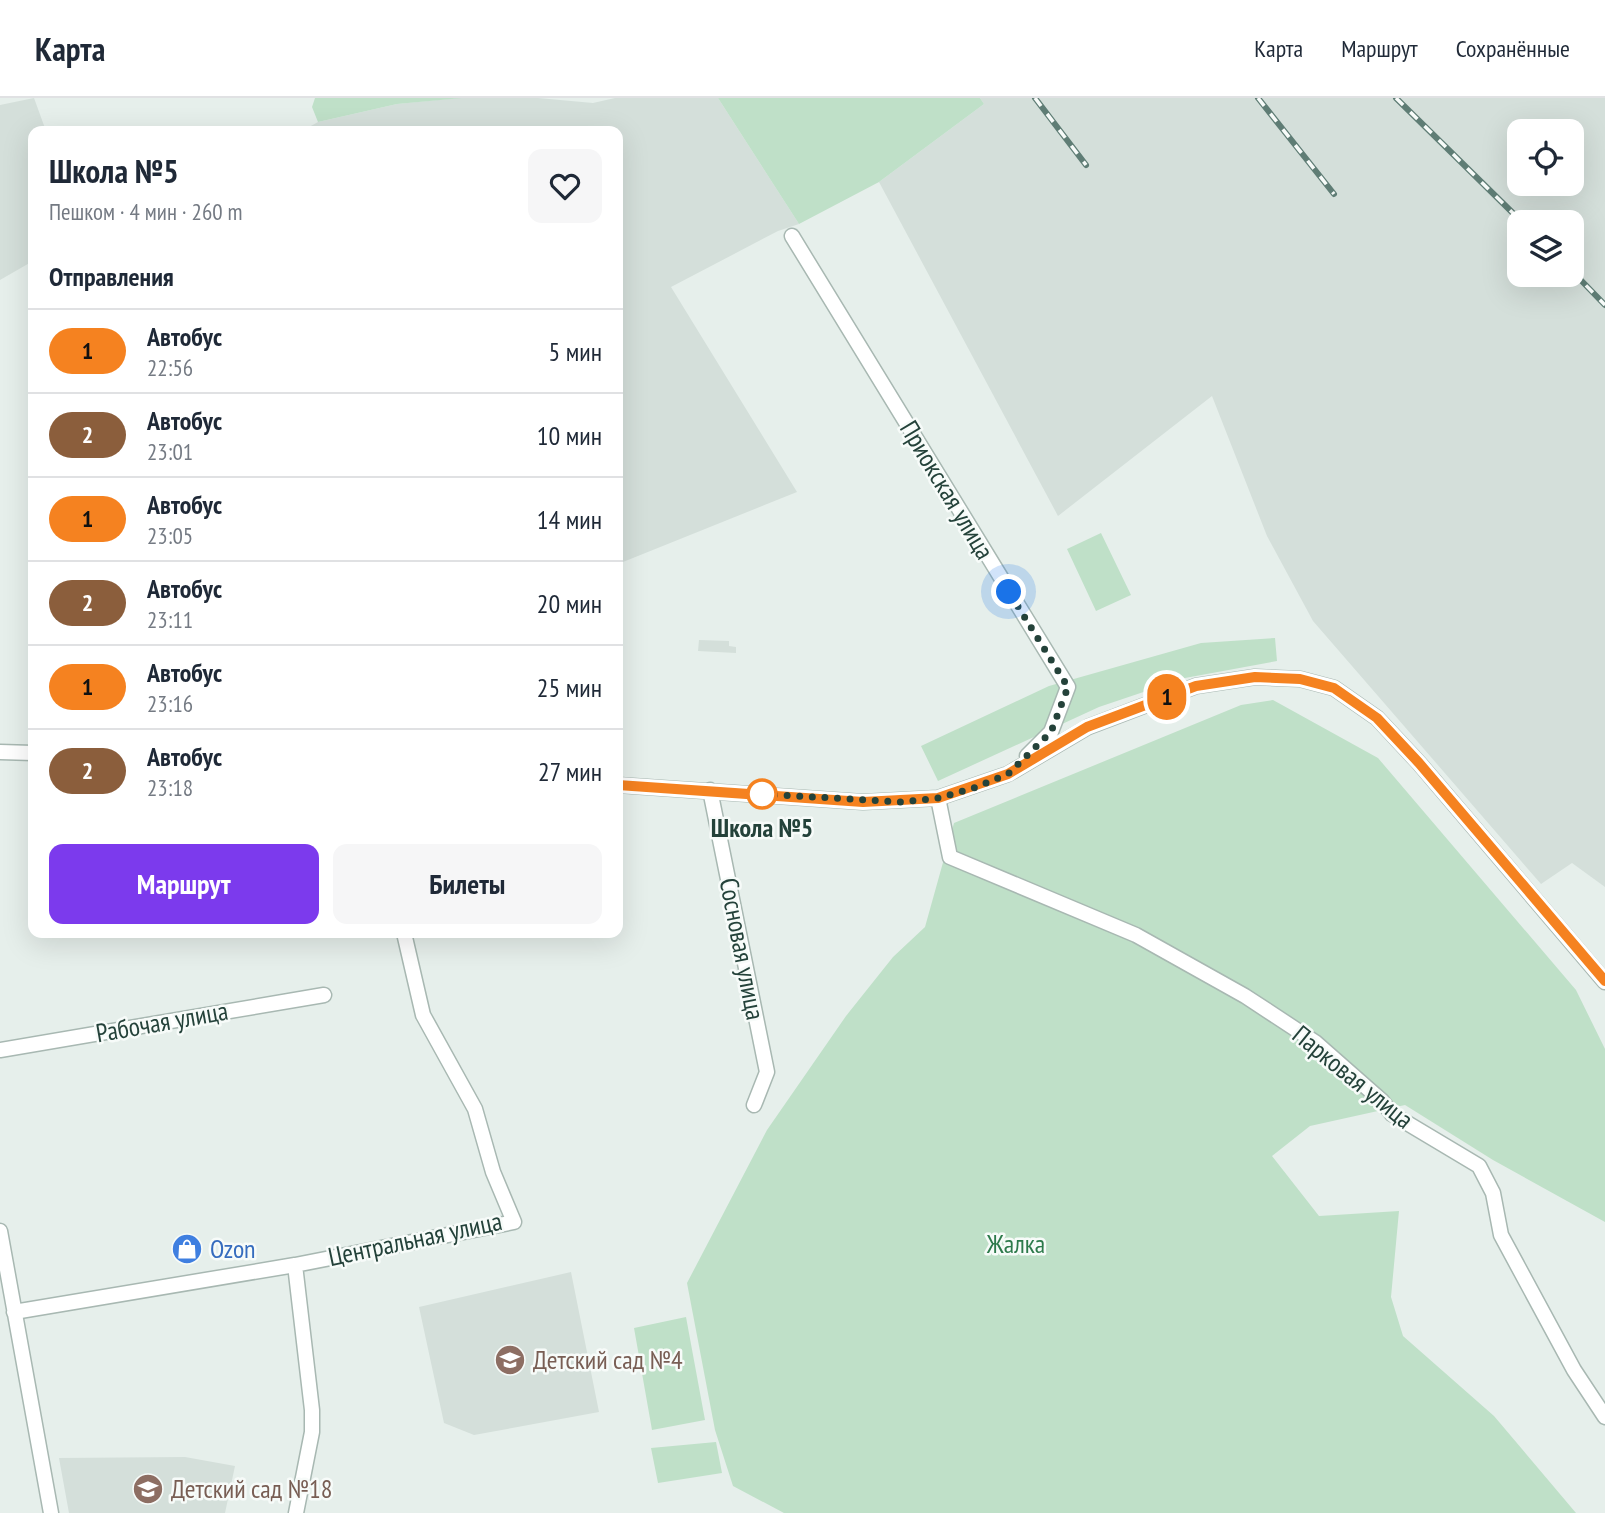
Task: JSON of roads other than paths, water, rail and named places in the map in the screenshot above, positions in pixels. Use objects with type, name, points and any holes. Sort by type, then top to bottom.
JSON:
[{"type":"street","name":"Приокская улица","points":[[792,236],[1068,687],[1051,732],[1008,774]]},
{"type":"street","points":[[623,785],[863,802],[938,798],[1008,774],[1087,727],[1196,686],[1255,677],[1300,679],[1334,688],[1377,718],[1419,763],[1605,982]]},
{"type":"street","points":[[0,752],[28,753]]},
{"type":"street","name":"Сосновая улица","points":[[710,790],[767,1072],[754,1105]]},
{"type":"street","name":"Парковая улица","points":[[938,798],[950,857],[1136,935],[1245,996],[1315,1042],[1382,1101],[1392,1114],[1479,1166],[1493,1193],[1501,1235],[1574,1370],[1605,1417]]},
{"type":"street","name":"Центральная улица","points":[[14,1312],[295,1265],[514,1222],[493,1172],[475,1109],[423,1015],[405,938]]},
{"type":"street","name":"Рабочая улица","points":[[0,1050],[324,995]]},
{"type":"street","points":[[0,1231],[51,1513]]},
{"type":"street","points":[[295,1265],[312,1410],[312,1432],[296,1513]]},
{"type":"railway","points":[[1035,98],[1086,165]]},
{"type":"railway","points":[[1258,98],[1334,194]]},
{"type":"railway","points":[[1396,98],[1510,210]]},
{"type":"railway","points":[[1584,283],[1605,305]]},
{"type":"place","name":"Школа №5","points":[[762,794]]},
{"type":"place","name":"Ozon","points":[[187,1249]]},
{"type":"place","name":"Детский сад №4","points":[[510,1360]]},
{"type":"place","name":"Детский сад №18","points":[[148,1489]]},
{"type":"park label","name":"Жалка","points":[[1016,1244]]}]
